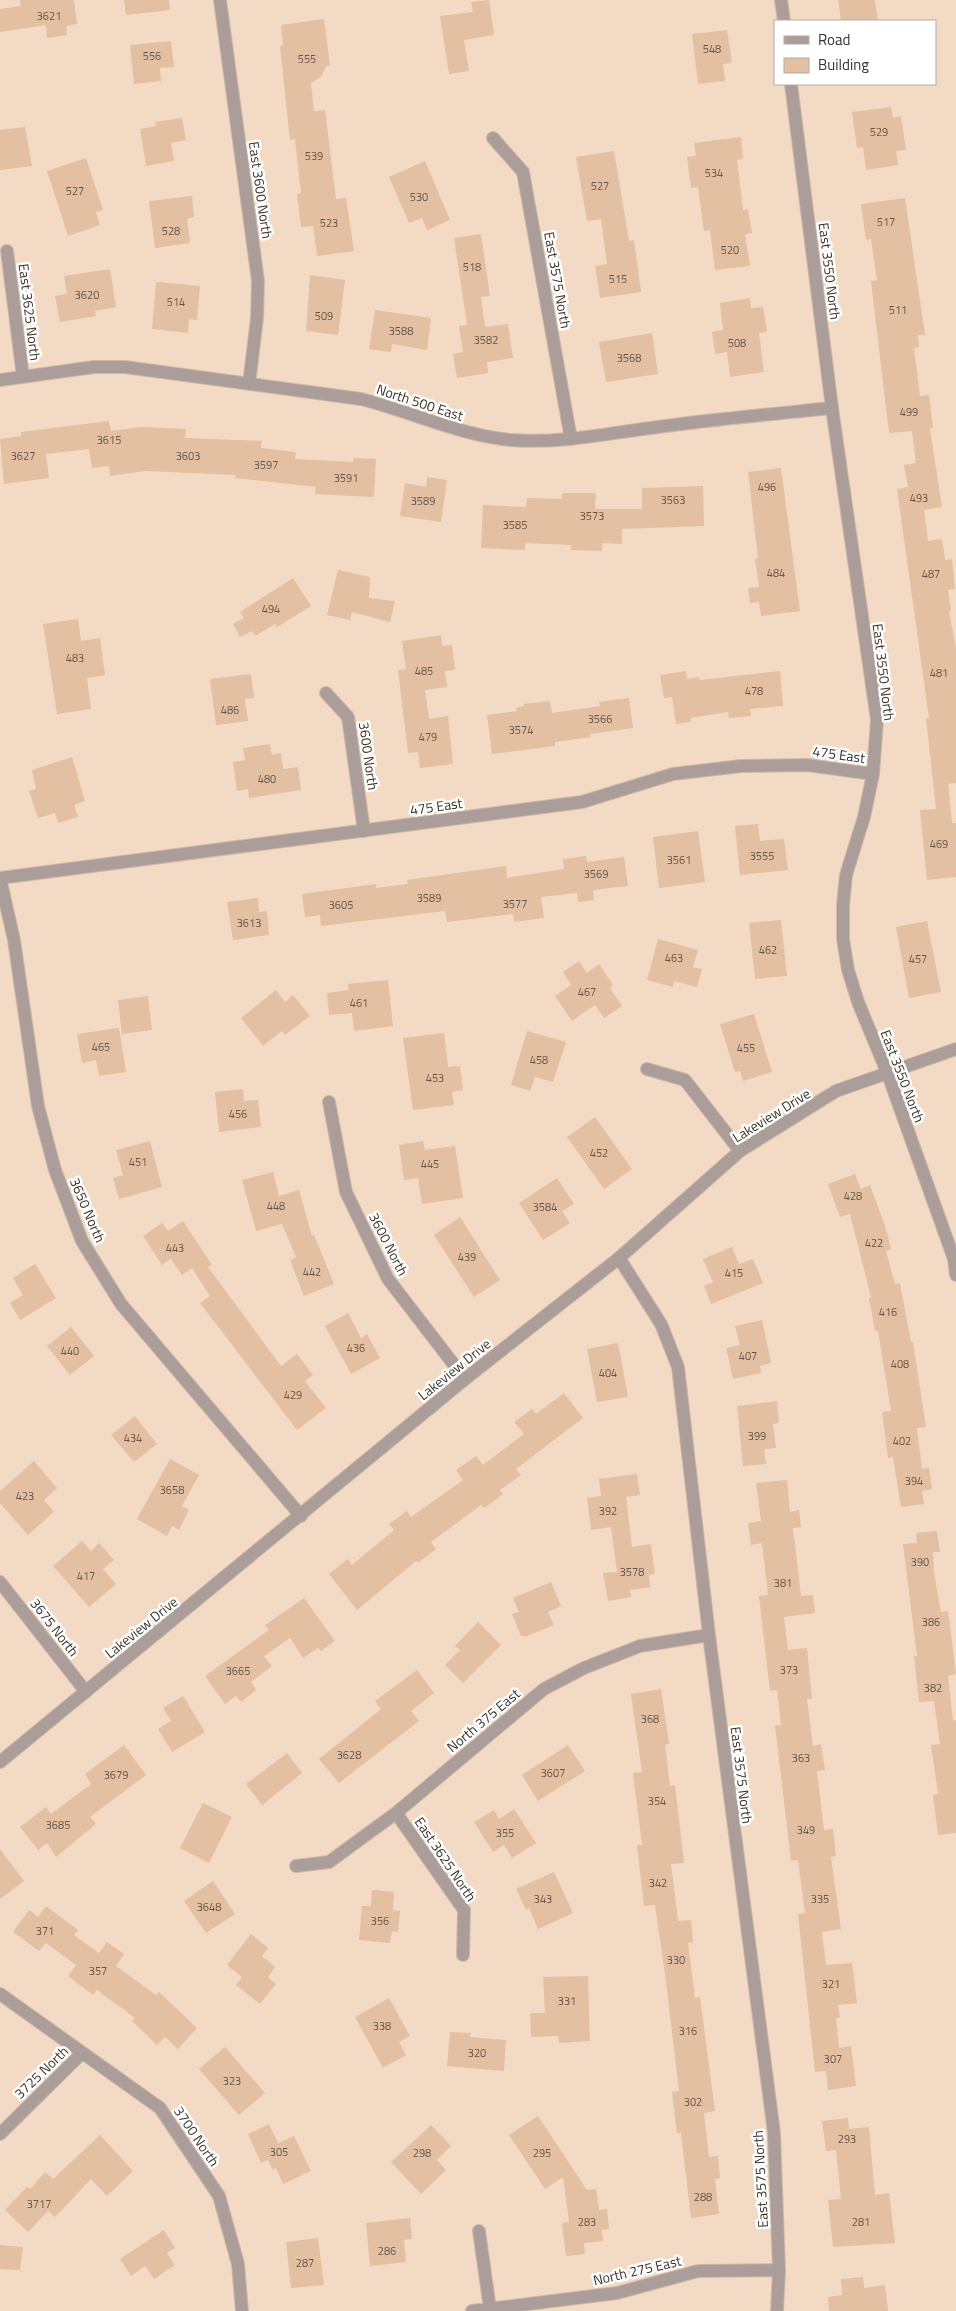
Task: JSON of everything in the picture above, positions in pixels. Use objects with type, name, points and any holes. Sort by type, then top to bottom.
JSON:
[{"type":"street","name":"East 3600 North","points":[[220,0],[258,281],[257,318],[248,384]]},
{"type":"street","points":[[781,0],[784,20]]},
{"type":"street","name":"East 3550 North","points":[[791,85],[832,408],[877,720],[872,774],[864,817],[853,847],[846,875],[843,939],[848,970],[858,1002],[887,1072],[954,1259],[956,1275]]},
{"type":"street","name":"East 3575 North","points":[[492,138],[523,172],[571,439]]},
{"type":"street","name":"East 3625 North","points":[[7,251],[23,377]]},
{"type":"street","name":"North 500 East","points":[[0,380],[94,367],[125,367],[361,399],[389,406],[441,426],[479,435],[538,441],[571,439],[832,408]]},
{"type":"street","name":"3600 North","points":[[326,693],[348,717],[364,831]]},
{"type":"street","name":"475 East","points":[[0,878],[582,802],[673,774],[731,767],[772,764],[807,765],[872,774]]},
{"type":"street","name":"3650 North","points":[[0,878],[14,940],[38,1106],[55,1170],[82,1241],[121,1304],[301,1516]]},
{"type":"street","name":"Lakeview Drive","points":[[0,1762],[465,1379],[619,1258],[740,1150],[836,1091],[956,1049]]},
{"type":"street","points":[[647,1069],[685,1080],[740,1150]]},
{"type":"street","name":"3600 North","points":[[329,1102],[346,1192],[388,1279],[465,1379]]},
{"type":"street","name":"East 3575 North","points":[[619,1258],[660,1324],[678,1367],[709,1635],[774,2133],[779,2270],[777,2311]]},
{"type":"street","name":"3675 North","points":[[0,1582],[86,1692]]},
{"type":"street","name":"North 375 East","points":[[296,1866],[328,1862],[396,1813],[544,1689],[584,1668],[640,1646],[709,1635]]},
{"type":"street","name":"East 3625 North","points":[[396,1813],[464,1910],[463,1955]]},
{"type":"street","name":"3700 North","points":[[0,1994],[160,2108],[220,2196],[238,2264],[242,2311]]},
{"type":"street","name":"3725 North","points":[[0,2134],[82,2053]]},
{"type":"street","points":[[479,2231],[490,2309]]},
{"type":"street","name":"North 275 East","points":[[472,2311],[618,2293],[698,2272],[779,2270]]},
{"type":"building","points":[[20,0],[74,0],[77,24],[66,26],[67,35],[47,38],[46,25],[0,32],[0,9],[21,6]]},
{"type":"building","points":[[124,0],[169,0],[170,10],[126,15]]},
{"type":"building","points":[[489,0],[494,35],[464,40],[469,71],[449,74],[440,16],[473,12],[471,2]]},
{"type":"building","points":[[838,0],[875,0],[878,20],[841,20]]},
{"type":"building","points":[[324,19],[330,66],[326,66],[321,77],[311,83],[314,111],[325,110],[336,199],[346,198],[354,251],[317,256],[313,226],[301,227],[297,194],[301,193],[295,139],[290,140],[280,46],[283,45],[281,25]]},
{"type":"building","points":[[727,30],[732,63],[723,64],[725,81],[698,84],[692,34]]},
{"type":"building","points":[[171,41],[174,67],[160,68],[161,81],[134,84],[130,45]]},
{"type":"building","points":[[891,107],[893,118],[901,116],[906,150],[896,151],[898,165],[866,170],[863,147],[857,148],[852,112]]},
{"type":"building","points":[[182,118],[186,140],[171,143],[174,161],[146,166],[140,129],[156,126],[155,122]]},
{"type":"building","points":[[25,127],[32,166],[0,170],[0,130]]},
{"type":"building","points":[[741,137],[743,159],[737,160],[743,210],[748,209],[752,233],[745,234],[750,266],[715,270],[710,230],[704,231],[698,187],[691,188],[687,157],[696,156],[694,143]]},
{"type":"building","points":[[614,151],[629,241],[634,240],[641,292],[600,298],[595,266],[607,264],[601,219],[587,221],[576,157]]},
{"type":"building","points":[[86,158],[103,210],[96,212],[100,225],[68,236],[47,171]]},
{"type":"building","points":[[425,161],[450,220],[427,230],[422,218],[409,223],[389,177]]},
{"type":"building","points":[[192,196],[194,217],[187,219],[190,243],[155,248],[149,201]]},
{"type":"building","points":[[905,198],[925,335],[918,335],[919,347],[914,348],[920,396],[929,395],[933,428],[930,429],[942,507],[924,510],[928,541],[942,539],[945,560],[952,559],[955,589],[948,590],[951,611],[949,611],[956,649],[956,783],[948,784],[952,823],[956,823],[956,877],[927,880],[920,810],[936,809],[926,718],[929,718],[897,489],[908,487],[904,465],[916,463],[912,431],[889,433],[871,281],[877,280],[871,239],[866,240],[861,204]]},
{"type":"building","points":[[481,234],[490,296],[481,297],[485,327],[508,324],[513,358],[487,362],[488,373],[457,378],[453,354],[463,352],[459,326],[467,325],[454,238]]},
{"type":"building","points":[[110,269],[116,307],[95,311],[96,316],[60,322],[55,296],[67,294],[64,276]]},
{"type":"building","points":[[310,275],[345,280],[338,335],[306,331]]},
{"type":"building","points":[[156,282],[200,286],[197,320],[189,319],[188,333],[152,329]]},
{"type":"building","points":[[750,298],[751,308],[763,307],[767,332],[759,333],[764,372],[730,377],[727,352],[715,354],[712,332],[723,330],[720,303]]},
{"type":"building","points":[[375,310],[431,318],[427,350],[392,344],[391,352],[369,349]]},
{"type":"building","points":[[652,333],[658,374],[606,382],[599,342]]},
{"type":"building","points":[[109,421],[111,431],[141,427],[186,429],[185,438],[262,441],[261,448],[296,452],[295,459],[353,462],[354,458],[376,459],[374,497],[315,494],[316,487],[235,478],[236,475],[145,471],[110,476],[109,466],[92,468],[89,449],[46,454],[49,478],[4,484],[0,439],[21,436],[21,432]]},
{"type":"building","points":[[781,468],[800,611],[761,616],[759,602],[750,603],[748,588],[759,587],[755,559],[758,558],[748,472]]},
{"type":"building","points":[[427,477],[447,480],[441,522],[400,516],[405,483],[426,487]]},
{"type":"building","points":[[703,486],[704,526],[622,529],[622,544],[602,543],[602,551],[571,550],[571,545],[525,543],[525,550],[481,548],[483,505],[526,507],[527,498],[562,499],[562,493],[596,493],[595,509],[642,509],[642,488]]},
{"type":"building","points":[[338,570],[370,577],[369,598],[395,601],[390,622],[352,612],[350,620],[327,615]]},
{"type":"building","points":[[293,578],[311,606],[277,627],[275,624],[255,636],[252,631],[240,637],[233,624],[244,618],[240,612]]},
{"type":"building","points":[[78,619],[81,641],[100,638],[105,675],[87,678],[91,709],[57,714],[43,624]]},
{"type":"building","points":[[441,635],[442,646],[452,645],[455,670],[445,671],[447,687],[425,690],[429,719],[448,716],[453,764],[420,768],[418,752],[408,753],[398,670],[406,669],[402,641]]},
{"type":"building","points":[[686,671],[687,679],[699,677],[700,680],[780,671],[783,706],[750,709],[751,716],[729,718],[728,712],[690,718],[691,722],[676,724],[672,697],[664,698],[660,675]]},
{"type":"building","points":[[251,674],[254,698],[245,699],[248,721],[216,725],[210,679]]},
{"type":"building","points":[[629,698],[633,728],[590,734],[591,737],[555,742],[555,746],[492,754],[487,715],[517,711],[516,708],[524,706],[524,704],[550,701],[552,713],[600,706],[599,702]]},
{"type":"building","points":[[270,744],[272,755],[281,753],[283,769],[298,767],[301,790],[249,798],[248,789],[237,791],[233,762],[245,760],[243,748]]},
{"type":"building","points":[[72,757],[85,801],[74,805],[78,817],[58,823],[55,813],[38,818],[29,791],[36,789],[32,770]]},
{"type":"building","points":[[758,824],[760,841],[784,839],[788,870],[740,875],[735,826]]},
{"type":"building","points":[[698,831],[705,882],[659,888],[653,837]]},
{"type":"building","points":[[586,856],[587,862],[624,857],[628,886],[593,890],[594,900],[578,902],[577,893],[541,897],[544,918],[514,922],[513,914],[447,922],[445,911],[321,926],[320,915],[305,917],[302,894],[376,884],[376,888],[408,884],[407,880],[506,866],[507,878],[564,869],[563,859]]},
{"type":"building","points":[[258,898],[259,912],[267,911],[269,935],[233,940],[227,902]]},
{"type":"building","points":[[781,920],[787,976],[755,979],[749,923]]},
{"type":"building","points":[[927,921],[941,992],[909,998],[896,927]]},
{"type":"building","points":[[658,939],[698,950],[693,967],[702,969],[697,987],[674,981],[673,987],[647,980]]},
{"type":"building","points":[[579,961],[587,973],[599,964],[613,985],[610,988],[622,1006],[604,1018],[595,1005],[572,1021],[555,996],[571,985],[563,972]]},
{"type":"building","points":[[388,980],[393,1026],[354,1031],[352,1013],[329,1015],[327,993],[349,990],[348,984]]},
{"type":"building","points":[[276,990],[285,1002],[293,995],[310,1016],[285,1035],[282,1031],[263,1046],[241,1018]]},
{"type":"building","points":[[148,996],[152,1030],[122,1034],[118,1000]]},
{"type":"building","points":[[754,1014],[772,1072],[743,1081],[740,1071],[735,1072],[720,1024]]},
{"type":"building","points":[[119,1028],[126,1072],[99,1076],[96,1060],[82,1063],[77,1034]]},
{"type":"building","points":[[527,1031],[566,1042],[553,1082],[535,1077],[530,1091],[511,1085]]},
{"type":"building","points":[[444,1033],[448,1067],[460,1066],[463,1090],[452,1092],[454,1105],[413,1110],[403,1038]]},
{"type":"building","points":[[243,1089],[244,1101],[258,1100],[261,1127],[219,1132],[215,1092]]},
{"type":"building","points":[[595,1117],[632,1169],[604,1189],[567,1137]]},
{"type":"building","points":[[150,1141],[162,1187],[119,1199],[113,1178],[123,1175],[116,1150]]},
{"type":"building","points":[[423,1141],[425,1150],[455,1146],[463,1198],[422,1204],[418,1178],[404,1180],[399,1145]]},
{"type":"building","points":[[273,1172],[279,1196],[299,1190],[312,1236],[314,1235],[334,1284],[304,1296],[290,1260],[296,1257],[282,1224],[256,1231],[242,1180]]},
{"type":"building","points":[[855,1174],[861,1189],[870,1185],[885,1226],[891,1249],[886,1251],[895,1284],[900,1283],[911,1342],[913,1342],[926,1427],[917,1428],[922,1469],[929,1468],[932,1489],[922,1491],[924,1504],[901,1507],[893,1457],[888,1458],[882,1412],[891,1411],[878,1331],[875,1331],[869,1298],[871,1297],[850,1214],[840,1217],[828,1184]]},
{"type":"building","points":[[557,1178],[574,1204],[562,1211],[570,1223],[543,1240],[519,1203]]},
{"type":"building","points":[[460,1217],[500,1280],[474,1297],[434,1235]]},
{"type":"building","points":[[183,1221],[212,1265],[208,1267],[281,1366],[297,1354],[313,1375],[305,1381],[326,1408],[297,1430],[200,1303],[210,1296],[192,1268],[182,1275],[171,1259],[162,1265],[143,1236],[162,1223],[168,1231]]},
{"type":"building","points":[[732,1247],[739,1264],[753,1259],[763,1283],[711,1304],[704,1286],[713,1282],[703,1259]]},
{"type":"building","points":[[35,1264],[56,1298],[20,1320],[10,1303],[23,1295],[13,1278]]},
{"type":"building","points":[[348,1313],[361,1338],[367,1334],[380,1358],[351,1374],[325,1326]]},
{"type":"building","points":[[762,1320],[771,1363],[760,1366],[761,1373],[733,1379],[726,1348],[740,1345],[735,1326]]},
{"type":"building","points":[[71,1327],[94,1356],[70,1375],[47,1346]]},
{"type":"building","points":[[618,1343],[628,1397],[597,1402],[587,1349]]},
{"type":"building","points":[[564,1393],[583,1418],[516,1469],[521,1475],[500,1490],[503,1494],[484,1508],[481,1505],[431,1542],[436,1549],[418,1563],[416,1561],[357,1610],[329,1574],[348,1559],[352,1565],[394,1530],[389,1524],[407,1511],[411,1517],[463,1480],[456,1470],[476,1456],[483,1465],[524,1434],[514,1422],[532,1409],[536,1414]]},
{"type":"building","points":[[777,1401],[779,1423],[773,1424],[776,1448],[764,1449],[766,1464],[743,1466],[737,1406]]},
{"type":"building","points":[[135,1416],[157,1444],[134,1462],[111,1435]]},
{"type":"building","points":[[170,1459],[199,1475],[182,1506],[189,1510],[179,1530],[172,1526],[167,1536],[137,1519]]},
{"type":"building","points":[[34,1461],[57,1488],[44,1500],[54,1512],[28,1535],[0,1503],[0,1491]]},
{"type":"building","points":[[637,1474],[640,1495],[626,1497],[632,1547],[651,1544],[655,1574],[649,1575],[650,1587],[630,1590],[631,1597],[608,1601],[603,1573],[617,1572],[611,1527],[591,1530],[587,1498],[601,1496],[599,1479]]},
{"type":"building","points":[[787,1480],[790,1512],[799,1510],[801,1527],[793,1528],[801,1596],[813,1595],[815,1613],[784,1617],[788,1650],[807,1648],[812,1699],[807,1699],[813,1746],[821,1744],[825,1770],[817,1771],[824,1830],[833,1829],[836,1856],[831,1857],[841,1929],[822,1932],[826,1965],[852,1963],[857,2003],[838,2005],[840,2018],[836,2018],[839,2048],[851,2046],[856,2086],[828,2090],[826,2071],[815,2072],[798,1914],[805,1913],[798,1860],[791,1861],[775,1725],[781,1725],[777,1690],[770,1691],[759,1596],[768,1595],[762,1543],[751,1545],[748,1523],[761,1521],[756,1483]]},
{"type":"building","points":[[937,1531],[940,1552],[933,1552],[934,1573],[941,1612],[948,1611],[956,1674],[948,1676],[953,1721],[956,1720],[956,1833],[938,1835],[933,1795],[938,1794],[931,1745],[940,1744],[934,1701],[919,1702],[914,1656],[917,1656],[903,1544],[917,1543],[916,1533]]},
{"type":"building","points":[[82,1541],[91,1551],[99,1543],[114,1560],[103,1569],[116,1584],[89,1607],[53,1566]]},
{"type":"building","points":[[551,1582],[561,1606],[548,1612],[554,1625],[527,1636],[521,1636],[512,1614],[519,1612],[513,1598]]},
{"type":"building","points":[[304,1598],[335,1641],[321,1651],[318,1648],[303,1658],[290,1638],[264,1656],[272,1666],[251,1682],[256,1690],[241,1702],[236,1696],[225,1704],[205,1676],[269,1630],[265,1625]]},
{"type":"building","points":[[478,1622],[501,1645],[463,1683],[445,1665],[460,1650],[455,1646]]},
{"type":"building","points":[[417,1670],[434,1693],[411,1711],[419,1721],[339,1783],[319,1759],[381,1709],[375,1701]]},
{"type":"building","points":[[661,1689],[669,1744],[665,1745],[670,1786],[675,1785],[684,1863],[671,1864],[678,1921],[691,1920],[693,1942],[688,1943],[695,1998],[700,1997],[715,2111],[704,2113],[709,2157],[718,2156],[720,2178],[715,2179],[719,2214],[691,2218],[681,2133],[677,2133],[672,2092],[679,2091],[655,1905],[644,1906],[637,1845],[642,1845],[633,1773],[642,1772],[631,1694]]},
{"type":"building","points":[[183,1696],[205,1732],[172,1752],[158,1729],[171,1721],[163,1708]]},
{"type":"building","points":[[124,1745],[146,1775],[90,1817],[96,1824],[56,1857],[47,1843],[38,1850],[20,1827],[46,1807],[51,1814],[91,1784],[85,1774]]},
{"type":"building","points":[[568,1745],[585,1771],[538,1801],[522,1775]]},
{"type":"building","points":[[287,1753],[302,1773],[262,1805],[246,1784]]},
{"type":"building","points":[[203,1803],[232,1817],[209,1863],[180,1848]]},
{"type":"building","points":[[514,1809],[536,1843],[512,1858],[504,1845],[493,1852],[474,1822],[494,1810],[499,1819]]},
{"type":"building","points":[[0,1849],[24,1881],[0,1899]]},
{"type":"building","points":[[554,1872],[573,1913],[538,1929],[529,1908],[526,1910],[516,1889]]},
{"type":"building","points":[[213,1881],[235,1914],[206,1933],[184,1901]]},
{"type":"building","points":[[372,1890],[394,1892],[393,1910],[400,1911],[398,1932],[392,1931],[390,1943],[359,1940],[362,1906],[371,1906]]},
{"type":"building","points":[[46,1906],[78,1930],[74,1935],[99,1953],[107,1942],[124,1954],[116,1966],[156,1995],[159,1992],[197,2028],[178,2049],[165,2037],[157,2045],[132,2021],[135,2018],[97,1990],[93,1995],[68,1976],[76,1965],[46,1943],[39,1951],[13,1932],[29,1910],[38,1917]]},
{"type":"building","points":[[251,1934],[268,1948],[262,1956],[275,1967],[268,1977],[276,1984],[260,2004],[236,1985],[242,1977],[227,1965]]},
{"type":"building","points":[[588,1976],[590,2041],[559,2043],[558,2036],[531,2037],[530,2013],[545,2013],[543,1977]]},
{"type":"building","points":[[389,1998],[410,2036],[399,2042],[406,2055],[383,2068],[355,2017]]},
{"type":"building","points":[[450,2032],[471,2033],[470,2037],[506,2040],[504,2071],[447,2066]]},
{"type":"building","points":[[225,2047],[265,2093],[239,2115],[199,2069]]},
{"type":"building","points":[[538,2116],[587,2190],[596,2189],[599,2210],[607,2209],[609,2229],[602,2230],[603,2241],[584,2243],[585,2254],[566,2256],[562,2223],[569,2222],[563,2177],[545,2189],[509,2135]]},
{"type":"building","points":[[848,2118],[849,2129],[869,2127],[875,2195],[889,2193],[895,2243],[833,2247],[828,2200],[841,2199],[836,2150],[826,2151],[822,2121]]},
{"type":"building","points":[[269,2124],[278,2143],[294,2136],[311,2171],[283,2184],[276,2168],[273,2170],[268,2160],[261,2163],[248,2134]]},
{"type":"building","points":[[431,2125],[451,2146],[437,2160],[446,2170],[421,2194],[391,2162]]},
{"type":"building","points":[[100,2135],[133,2171],[107,2196],[91,2179],[55,2217],[48,2211],[28,2232],[5,2210],[27,2187],[30,2189],[45,2172],[53,2179]]},
{"type":"building","points":[[410,2218],[412,2239],[404,2240],[406,2262],[370,2266],[366,2223]]},
{"type":"building","points":[[164,2230],[175,2248],[167,2253],[175,2265],[154,2279],[145,2266],[131,2276],[120,2259]]},
{"type":"building","points":[[318,2238],[324,2285],[291,2288],[286,2242]]},
{"type":"building","points":[[0,2245],[23,2247],[20,2270],[0,2269]]},
{"type":"building","points":[[863,2277],[864,2288],[885,2285],[888,2311],[829,2311],[828,2297],[842,2295],[841,2279]]}]
